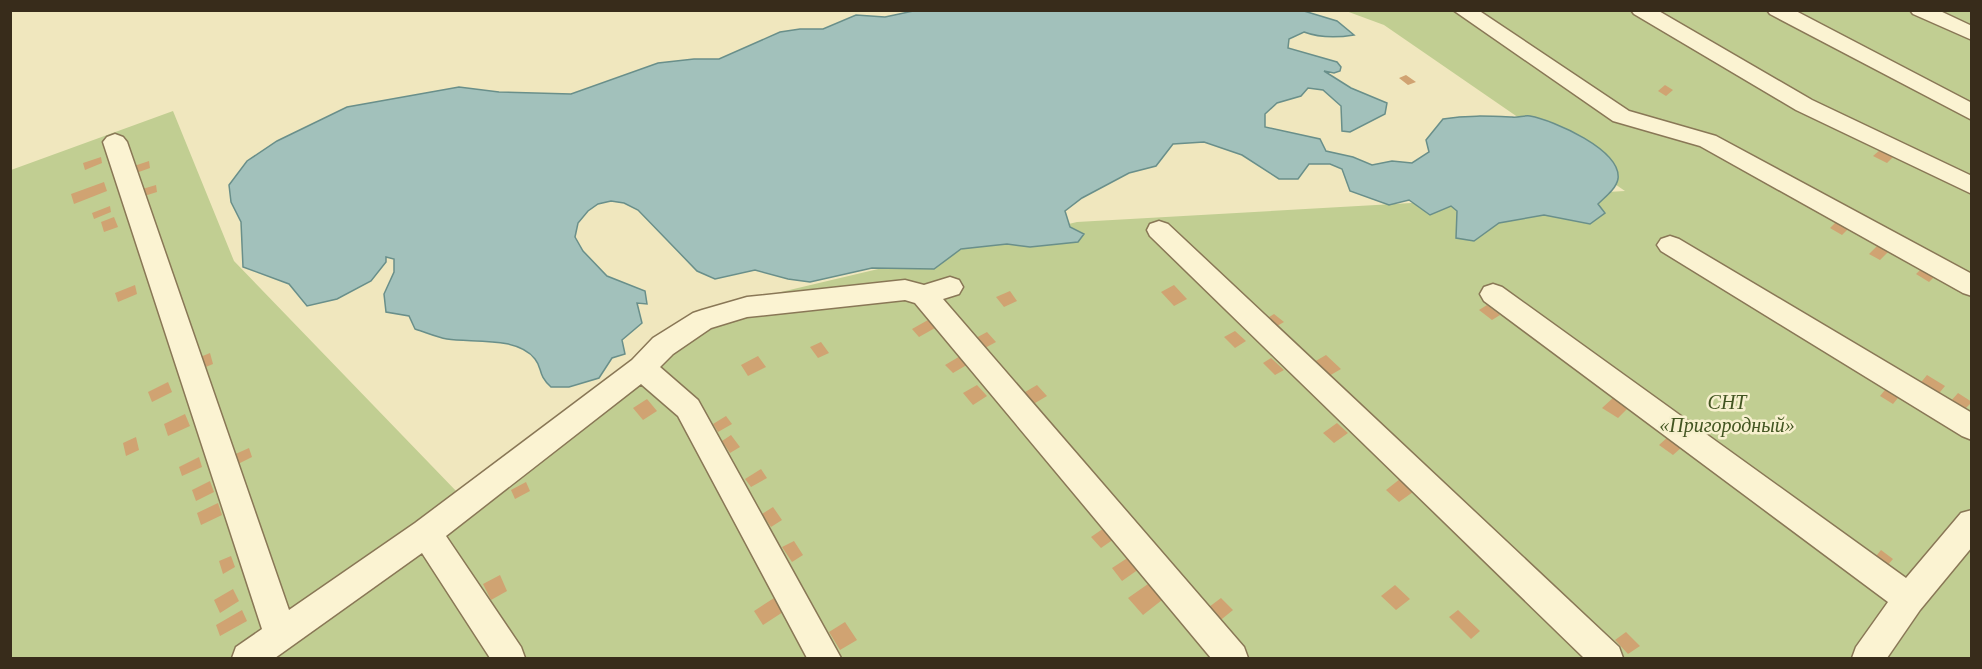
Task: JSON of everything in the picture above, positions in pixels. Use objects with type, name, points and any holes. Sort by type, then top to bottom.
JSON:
[{"type":"street","points":[[1463,10],[1621,116],[1708,141],[1971,286]]},
{"type":"street","points":[[1641,10],[1804,105],[1971,186]]},
{"type":"street","points":[[1777,10],[1971,113]]},
{"type":"street","points":[[1920,10],[1971,34]]},
{"type":"street","points":[[115,142],[280,636]]},
{"type":"street","points":[[1159,230],[1607,658]]},
{"type":"street","points":[[1670,245],[1971,429]]},
{"type":"street","points":[[248,658],[426,533],[642,368],[663,346],[702,320],[747,308],[905,290],[937,291],[1232,658]]},
{"type":"street","points":[[1493,294],[1909,599]]},
{"type":"street","points":[[642,368],[688,408],[825,658]]},
{"type":"street","points":[[1868,658],[1909,599],[1971,522]]},
{"type":"street","points":[[426,533],[509,658]]},
{"type":"green space","name":"СНТ «Пригородный»","points":[[1346,11],[1971,11],[1971,658],[11,658],[11,170],[173,111],[234,261],[458,493],[713,308],[1077,222],[1625,191],[1384,25]]},
{"type":"water","points":[[918,10],[1304,11],[1337,21],[1354,35],[1328,37],[1304,32],[1289,39],[1288,48],[1337,62],[1341,67],[1340,71],[1334,73],[1324,71],[1351,88],[1387,103],[1385,114],[1350,132],[1342,131],[1341,106],[1323,90],[1308,88],[1301,96],[1277,103],[1265,114],[1265,127],[1320,139],[1326,151],[1353,157],[1372,165],[1392,161],[1412,163],[1429,152],[1426,140],[1443,119],[1469,116],[1530,116],[1554,123],[1598,147],[1609,157],[1616,168],[1618,179],[1613,189],[1598,204],[1605,213],[1590,224],[1544,215],[1499,223],[1474,241],[1456,238],[1457,211],[1451,206],[1430,215],[1409,200],[1389,205],[1350,191],[1342,169],[1330,164],[1309,164],[1298,179],[1279,179],[1242,155],[1204,142],[1173,144],[1156,166],[1129,173],[1082,198],[1065,211],[1070,227],[1084,234],[1078,242],[1030,247],[1007,244],[961,249],[934,269],[872,268],[810,282],[755,270],[715,279],[697,271],[638,210],[624,203],[611,201],[598,204],[588,211],[578,223],[575,237],[583,251],[607,276],[645,291],[647,304],[637,303],[642,323],[622,340],[625,354],[612,358],[599,378],[569,387],[551,387],[544,379],[535,359],[517,347],[494,342],[443,338],[415,329],[409,316],[386,312],[384,294],[394,272],[394,259],[386,257],[386,262],[371,281],[337,299],[307,306],[289,284],[243,267],[241,222],[231,202],[229,185],[247,161],[277,141],[347,107],[459,87],[499,92],[571,94],[658,63],[719,59],[780,32],[823,29],[856,15],[885,17]]},
{"type":"building","points":[[1406,75],[1416,82],[1408,85],[1399,78]]},
{"type":"building","points":[[1665,85],[1673,90],[1666,96],[1658,91]]},
{"type":"building","points":[[1880,150],[1893,157],[1887,163],[1873,156]]},
{"type":"building","points":[[101,157],[102,163],[85,170],[83,163]]},
{"type":"building","points":[[149,161],[150,168],[136,173],[134,166]]},
{"type":"building","points":[[104,182],[107,191],[74,204],[71,194]]},
{"type":"building","points":[[156,185],[157,192],[141,197],[139,190]]},
{"type":"building","points":[[110,206],[111,212],[94,219],[92,213]]},
{"type":"building","points":[[114,217],[118,227],[104,232],[101,222]]},
{"type":"building","points":[[1836,222],[1848,229],[1842,235],[1830,228]]},
{"type":"building","points":[[1878,245],[1889,251],[1880,260],[1869,254]]},
{"type":"building","points":[[1922,268],[1935,276],[1929,282],[1916,274]]},
{"type":"building","points":[[135,285],[137,294],[118,302],[115,293]]},
{"type":"building","points":[[1174,285],[1187,299],[1174,306],[1161,292]]},
{"type":"building","points":[[1010,291],[1017,301],[1004,307],[996,297]]},
{"type":"building","points":[[1487,305],[1500,315],[1492,320],[1479,310]]},
{"type":"building","points":[[1274,314],[1284,322],[1270,330],[1261,322]]},
{"type":"building","points":[[928,320],[935,328],[919,337],[912,329]]},
{"type":"building","points":[[1235,331],[1246,341],[1235,348],[1224,337]]},
{"type":"building","points":[[987,332],[996,342],[983,349],[974,339]]},
{"type":"building","points":[[821,342],[829,353],[818,358],[810,347]]},
{"type":"building","points":[[210,353],[213,364],[196,371],[193,360]]},
{"type":"building","points":[[962,355],[970,363],[953,373],[945,365]]},
{"type":"building","points":[[1326,355],[1341,369],[1329,376],[1314,362]]},
{"type":"building","points":[[758,356],[766,367],[748,376],[741,365]]},
{"type":"building","points":[[1271,358],[1284,370],[1275,375],[1263,363]]},
{"type":"building","points":[[1927,375],[1945,386],[1936,397],[1918,386]]},
{"type":"building","points":[[168,382],[172,392],[152,402],[148,392]]},
{"type":"building","points":[[977,385],[987,396],[973,405],[963,393]]},
{"type":"building","points":[[1037,385],[1047,396],[1030,406],[1020,395]]},
{"type":"building","points":[[1889,385],[1902,393],[1893,404],[1880,396]]},
{"type":"building","points":[[1958,393],[1972,402],[1964,410],[1950,402]]},
{"type":"building","points":[[1614,397],[1629,407],[1618,418],[1602,408]]},
{"type":"building","points":[[647,399],[657,411],[643,420],[633,408]]},
{"type":"building","points":[[185,414],[190,426],[168,436],[164,424]]},
{"type":"building","points":[[726,416],[732,424],[718,432],[713,424]]},
{"type":"building","points":[[1337,423],[1348,433],[1334,443],[1323,433]]},
{"type":"building","points":[[731,435],[740,447],[730,453],[722,441]]},
{"type":"building","points":[[1669,436],[1682,447],[1673,455],[1659,445]]},
{"type":"building","points":[[136,437],[139,450],[126,456],[123,443]]},
{"type":"building","points":[[249,448],[252,457],[234,466],[231,456]]},
{"type":"building","points":[[199,457],[202,467],[182,476],[179,467]]},
{"type":"building","points":[[761,469],[767,478],[751,487],[745,479]]},
{"type":"building","points":[[1400,479],[1413,492],[1399,502],[1386,490]]},
{"type":"building","points":[[210,481],[214,492],[196,501],[192,490]]},
{"type":"building","points":[[526,482],[530,491],[515,499],[511,490]]},
{"type":"building","points":[[218,503],[222,515],[201,525],[197,513]]},
{"type":"building","points":[[773,507],[782,520],[771,527],[762,514]]},
{"type":"building","points":[[1104,528],[1114,539],[1101,548],[1091,537]]},
{"type":"building","points":[[794,541],[803,555],[792,562],[782,547]]},
{"type":"building","points":[[1881,550],[1893,559],[1885,568],[1873,560]]},
{"type":"building","points":[[231,556],[235,567],[223,574],[219,561]]},
{"type":"building","points":[[1129,557],[1139,569],[1122,581],[1112,568]]},
{"type":"building","points":[[500,575],[507,591],[491,600],[483,584]]},
{"type":"building","points":[[1148,584],[1162,600],[1143,615],[1128,598]]},
{"type":"building","points":[[1395,585],[1410,599],[1396,610],[1381,596]]},
{"type":"building","points":[[233,589],[239,601],[220,613],[214,600]]},
{"type":"building","points":[[774,598],[783,612],[763,625],[754,611]]},
{"type":"building","points":[[1221,598],[1233,610],[1217,623],[1205,610]]},
{"type":"building","points":[[242,610],[247,621],[220,636],[216,625]]},
{"type":"building","points":[[1458,610],[1480,631],[1471,639],[1449,617]]},
{"type":"building","points":[[845,622],[857,640],[840,650],[829,632]]},
{"type":"building","points":[[1626,632],[1640,646],[1628,654],[1615,640]]}]
